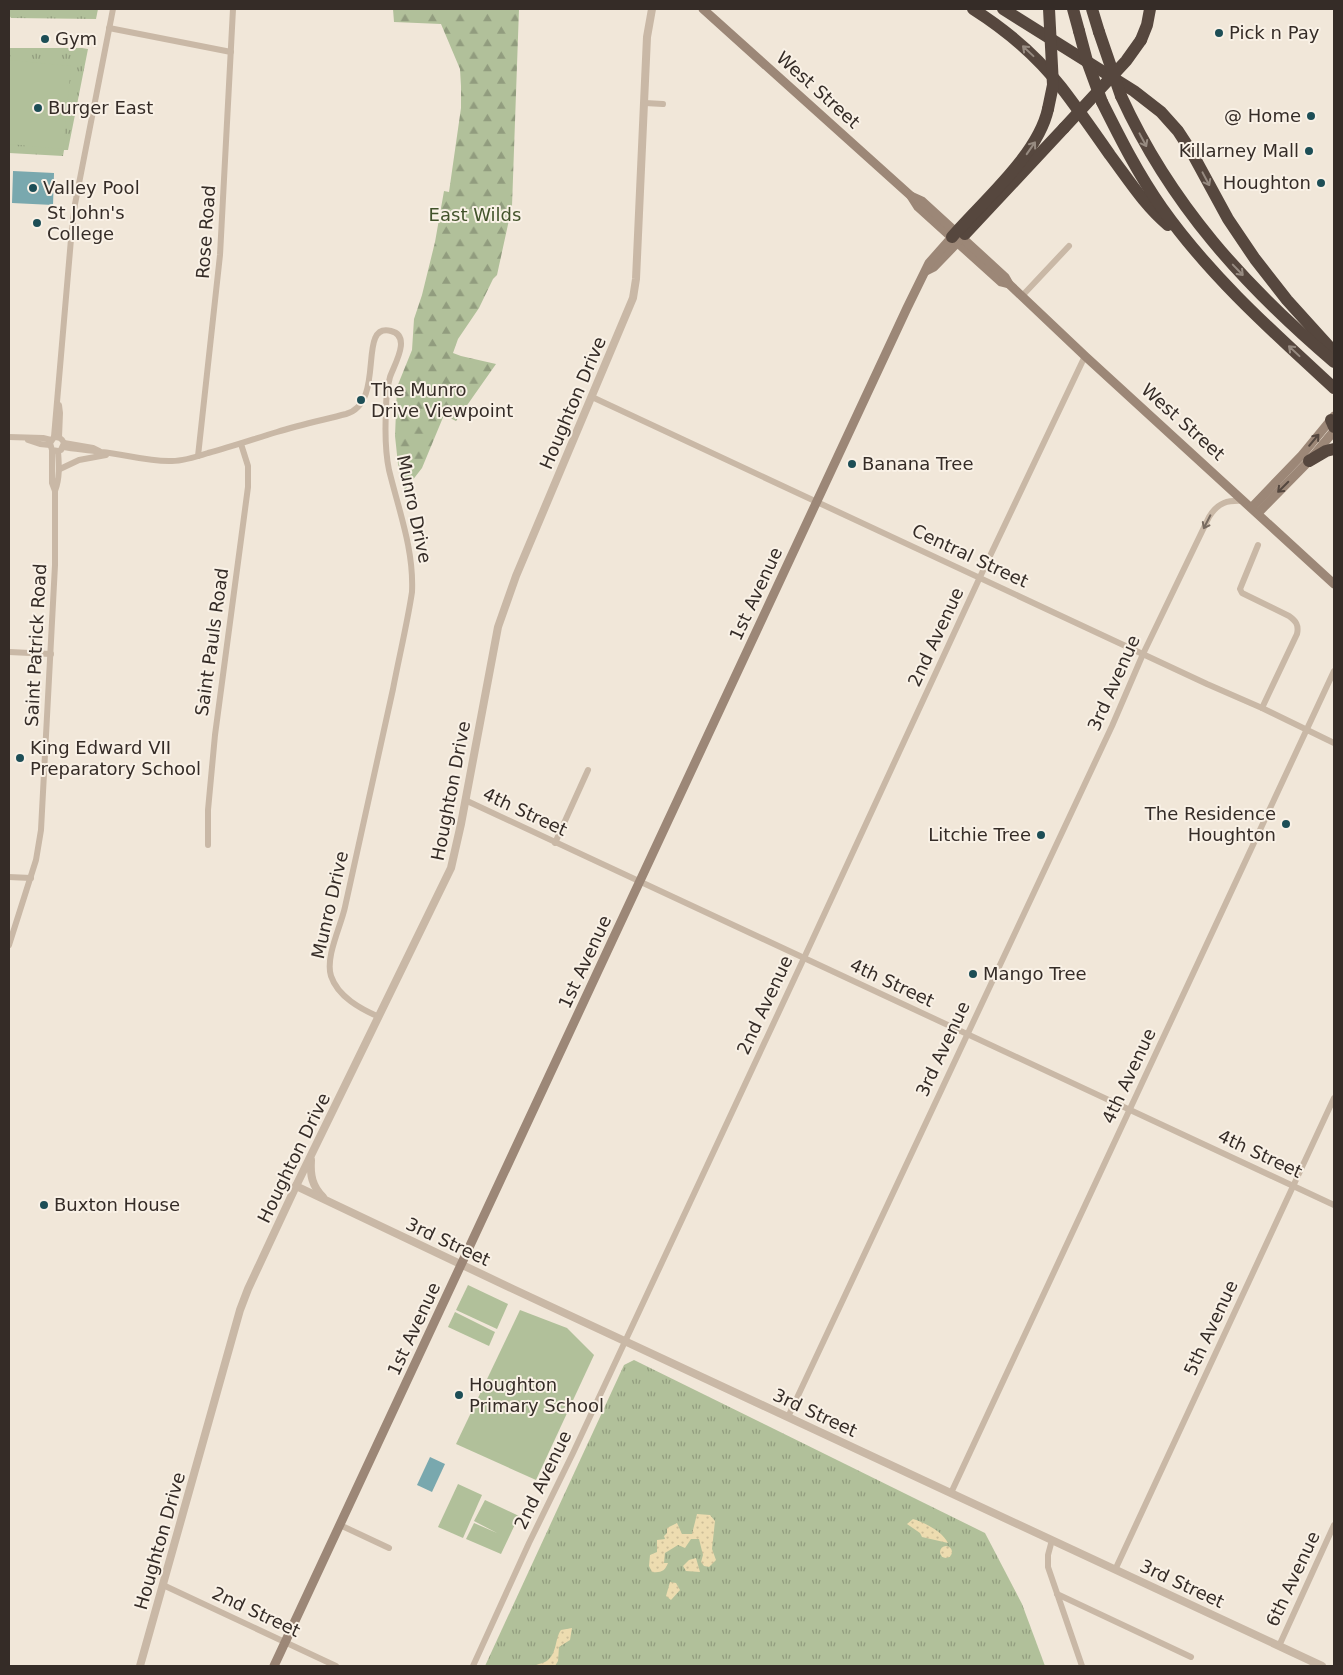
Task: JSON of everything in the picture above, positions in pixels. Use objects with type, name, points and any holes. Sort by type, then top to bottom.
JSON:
[{"type":"highway","points":[[974,9],[1014,38],[1035,58],[1060,86],[1153,212],[1182,235]]},
{"type":"highway","points":[[1003,9],[1119,81],[1161,112],[1192,151],[1228,220],[1255,259],[1287,300],[1334,352]]},
{"type":"highway","points":[[958,236],[1033,146],[1046,119],[1053,85],[1049,9]]},
{"type":"highway","points":[[1073,9],[1087,61],[1102,102],[1145,183],[1182,235],[1218,276],[1250,310],[1334,388]]},
{"type":"highway","points":[[1092,9],[1098,32],[1121,96],[1137,130],[1162,174],[1204,232],[1240,272],[1334,362]]},
{"type":"highway","points":[[958,236],[1126,62],[1141,40],[1150,9]]},
{"type":"highway","points":[[1309,461],[1326,451],[1334,449]]},
{"type":"main road","name":"West Street","points":[[703,9],[911,196],[918,207],[958,236],[1005,276],[1009,284],[1085,356],[1334,584]]},
{"type":"main road","name":"1st Avenue","points":[[274,1666],[907,308],[926,271],[934,267],[958,236]]},
{"type":"main road","points":[[1252,507],[1333,423]]},
{"type":"main road","points":[[1252,507],[1309,461],[1333,423]]},
{"type":"street","name":"Saint Patrick Road","points":[[9,945],[31,878],[41,830],[55,565],[55,491],[52,483],[60,413],[58,399],[73,222],[113,9]]},
{"type":"street","name":"Rose Road","points":[[198,456],[220,255],[233,9]]},
{"type":"street","name":"Houghton Drive","points":[[140,1666],[240,1310],[296,1186],[451,868],[500,621],[516,576],[592,398],[634,292],[648,28],[652,9]]},
{"type":"street","points":[[109,28],[231,52]]},
{"type":"street","points":[[645,103],[663,104]]},
{"type":"street","points":[[1022,296],[1069,246]]},
{"type":"street","name":"Munro Drive","points":[[115,455],[160,461],[183,460],[286,429],[353,412],[362,403],[368,392],[372,349],[377,336],[386,330],[393,331],[398,336],[401,350],[388,386],[386,434],[389,469],[410,550],[413,572],[412,592],[345,911],[332,954],[330,971],[334,982],[343,994],[358,1006],[379,1017]]},
{"type":"street","name":"2nd Avenue","points":[[473,1666],[1085,356]]},
{"type":"street","name":"Central Street","points":[[592,398],[1334,743]]},
{"type":"street","points":[[9,437],[25,439],[43,438],[56,444],[115,455]]},
{"type":"street","name":"Saint Patrick Road","points":[[55,491],[60,469],[56,444]]},
{"type":"street","name":"Saint Pauls Road","points":[[208,844],[208,810],[215,735],[248,487],[249,472],[241,444]]},
{"type":"street","points":[[60,469],[79,460],[115,455]]},
{"type":"street","name":"3rd Avenue","points":[[788,1417],[1112,726],[1143,654],[1213,510],[1225,502],[1252,507]]},
{"type":"street","points":[[1258,545],[1240,589],[1242,593],[1289,616],[1296,621],[1298,628],[1297,634],[1262,708]]},
{"type":"street","points":[[9,652],[51,654]]},
{"type":"street","name":"4th Avenue","points":[[951,1493],[1334,671]]},
{"type":"street","points":[[555,842],[588,770]]},
{"type":"street","name":"4th Street","points":[[465,800],[1334,1205]]},
{"type":"street","points":[[9,877],[31,878]]},
{"type":"street","name":"5th Avenue","points":[[1115,1570],[1334,1098]]},
{"type":"street","points":[[311,1156],[310,1172],[313,1183],[318,1192],[328,1202]]},
{"type":"street","name":"3rd Street","points":[[296,1186],[461,1265],[1322,1666]]},
{"type":"street","points":[[340,1525],[389,1548]]},
{"type":"street","name":"6th Avenue","points":[[1279,1646],[1334,1525]]},
{"type":"street","points":[[1052,1540],[1047,1562],[1082,1666]]},
{"type":"street","name":"2nd Street","points":[[163,1585],[336,1666]]},
{"type":"street","points":[[1057,1594],[1191,1657]]},
{"type":"green space","points":[[9,9],[98,9],[96,19],[11,18]]},
{"type":"green space","name":"East Wilds","points":[[393,9],[519,9],[512,206],[497,275],[493,279],[479,308],[458,339],[453,353],[496,364],[456,421],[444,415],[422,468],[405,490],[398,464],[395,436],[397,387],[412,350],[414,319],[435,242],[444,191],[449,192],[461,108],[461,86],[460,69],[441,24],[394,22]]},
{"type":"green space","name":"Burger East","points":[[9,48],[88,49],[68,150],[64,150],[63,156],[9,153]]},
{"type":"green space","name":"Burger East","points":[[10,60],[71,66],[63,149],[9,144]]},
{"type":"green space","points":[[468,1285],[508,1304],[497,1329],[456,1310]]},
{"type":"green space","points":[[520,1310],[567,1328],[594,1355],[536,1480],[456,1444]]},
{"type":"green space","points":[[455,1312],[495,1332],[489,1346],[448,1327]]},
{"type":"green space","points":[[634,1360],[985,1533],[1022,1604],[1045,1666],[485,1666],[624,1365]]},
{"type":"green space","points":[[458,1484],[482,1495],[463,1538],[438,1527]]},
{"type":"green space","points":[[485,1500],[519,1516],[501,1554],[466,1539],[474,1523],[497,1533],[474,1521]]},
{"type":"sand","points":[[697,1514],[710,1515],[715,1521],[712,1549],[716,1560],[709,1567],[704,1566],[701,1562],[703,1555],[699,1539],[691,1539],[685,1548],[678,1545],[665,1553],[664,1563],[668,1563],[664,1570],[652,1572],[649,1566],[650,1555],[657,1552],[657,1540],[665,1539],[664,1536],[667,1533],[667,1528],[677,1523],[682,1534],[692,1534]]},
{"type":"sand","points":[[913,1519],[937,1531],[948,1543],[922,1537],[920,1533],[907,1524]]},
{"type":"sand","points":[[946,1546],[952,1552],[946,1558],[940,1552]]},
{"type":"sand","points":[[696,1558],[700,1572],[686,1571],[683,1566],[689,1560]]},
{"type":"sand","points":[[670,1582],[676,1583],[680,1590],[671,1600],[666,1596]]},
{"type":"sand","points":[[572,1628],[570,1640],[559,1647],[558,1661],[555,1666],[534,1666],[547,1661],[551,1657],[561,1630]]},
{"type":"water","name":"Valley Pool","points":[[13,171],[54,173],[53,205],[12,203]]},
{"type":"water","points":[[430,1457],[445,1464],[432,1492],[417,1485]]},
{"type":"place","name":"Pick n Pay","points":[[1219,33]]},
{"type":"place","name":"Gym","points":[[45,39]]},
{"type":"place","name":"Burger East","points":[[38,108]]},
{"type":"place","name":"@ Home","points":[[1311,116]]},
{"type":"place","name":"Killarney Mall","points":[[1309,151]]},
{"type":"place","name":"Houghton","points":[[1321,183]]},
{"type":"place","name":"Valley Pool","points":[[33,188]]},
{"type":"place","name":"St John's College","points":[[37,223]]},
{"type":"place","name":"The Munro Drive Viewpoint","points":[[361,400]]},
{"type":"place","name":"Banana Tree","points":[[852,464]]},
{"type":"place","name":"King Edward VII Preparatory School","points":[[20,758]]},
{"type":"place","name":"The Residence Houghton","points":[[1286,824]]},
{"type":"place","name":"Litchie Tree","points":[[1041,835]]},
{"type":"place","name":"Mango Tree","points":[[973,974]]},
{"type":"place","name":"Buxton House","points":[[44,1205]]},
{"type":"place","name":"Houghton Primary School","points":[[459,1395]]}]
